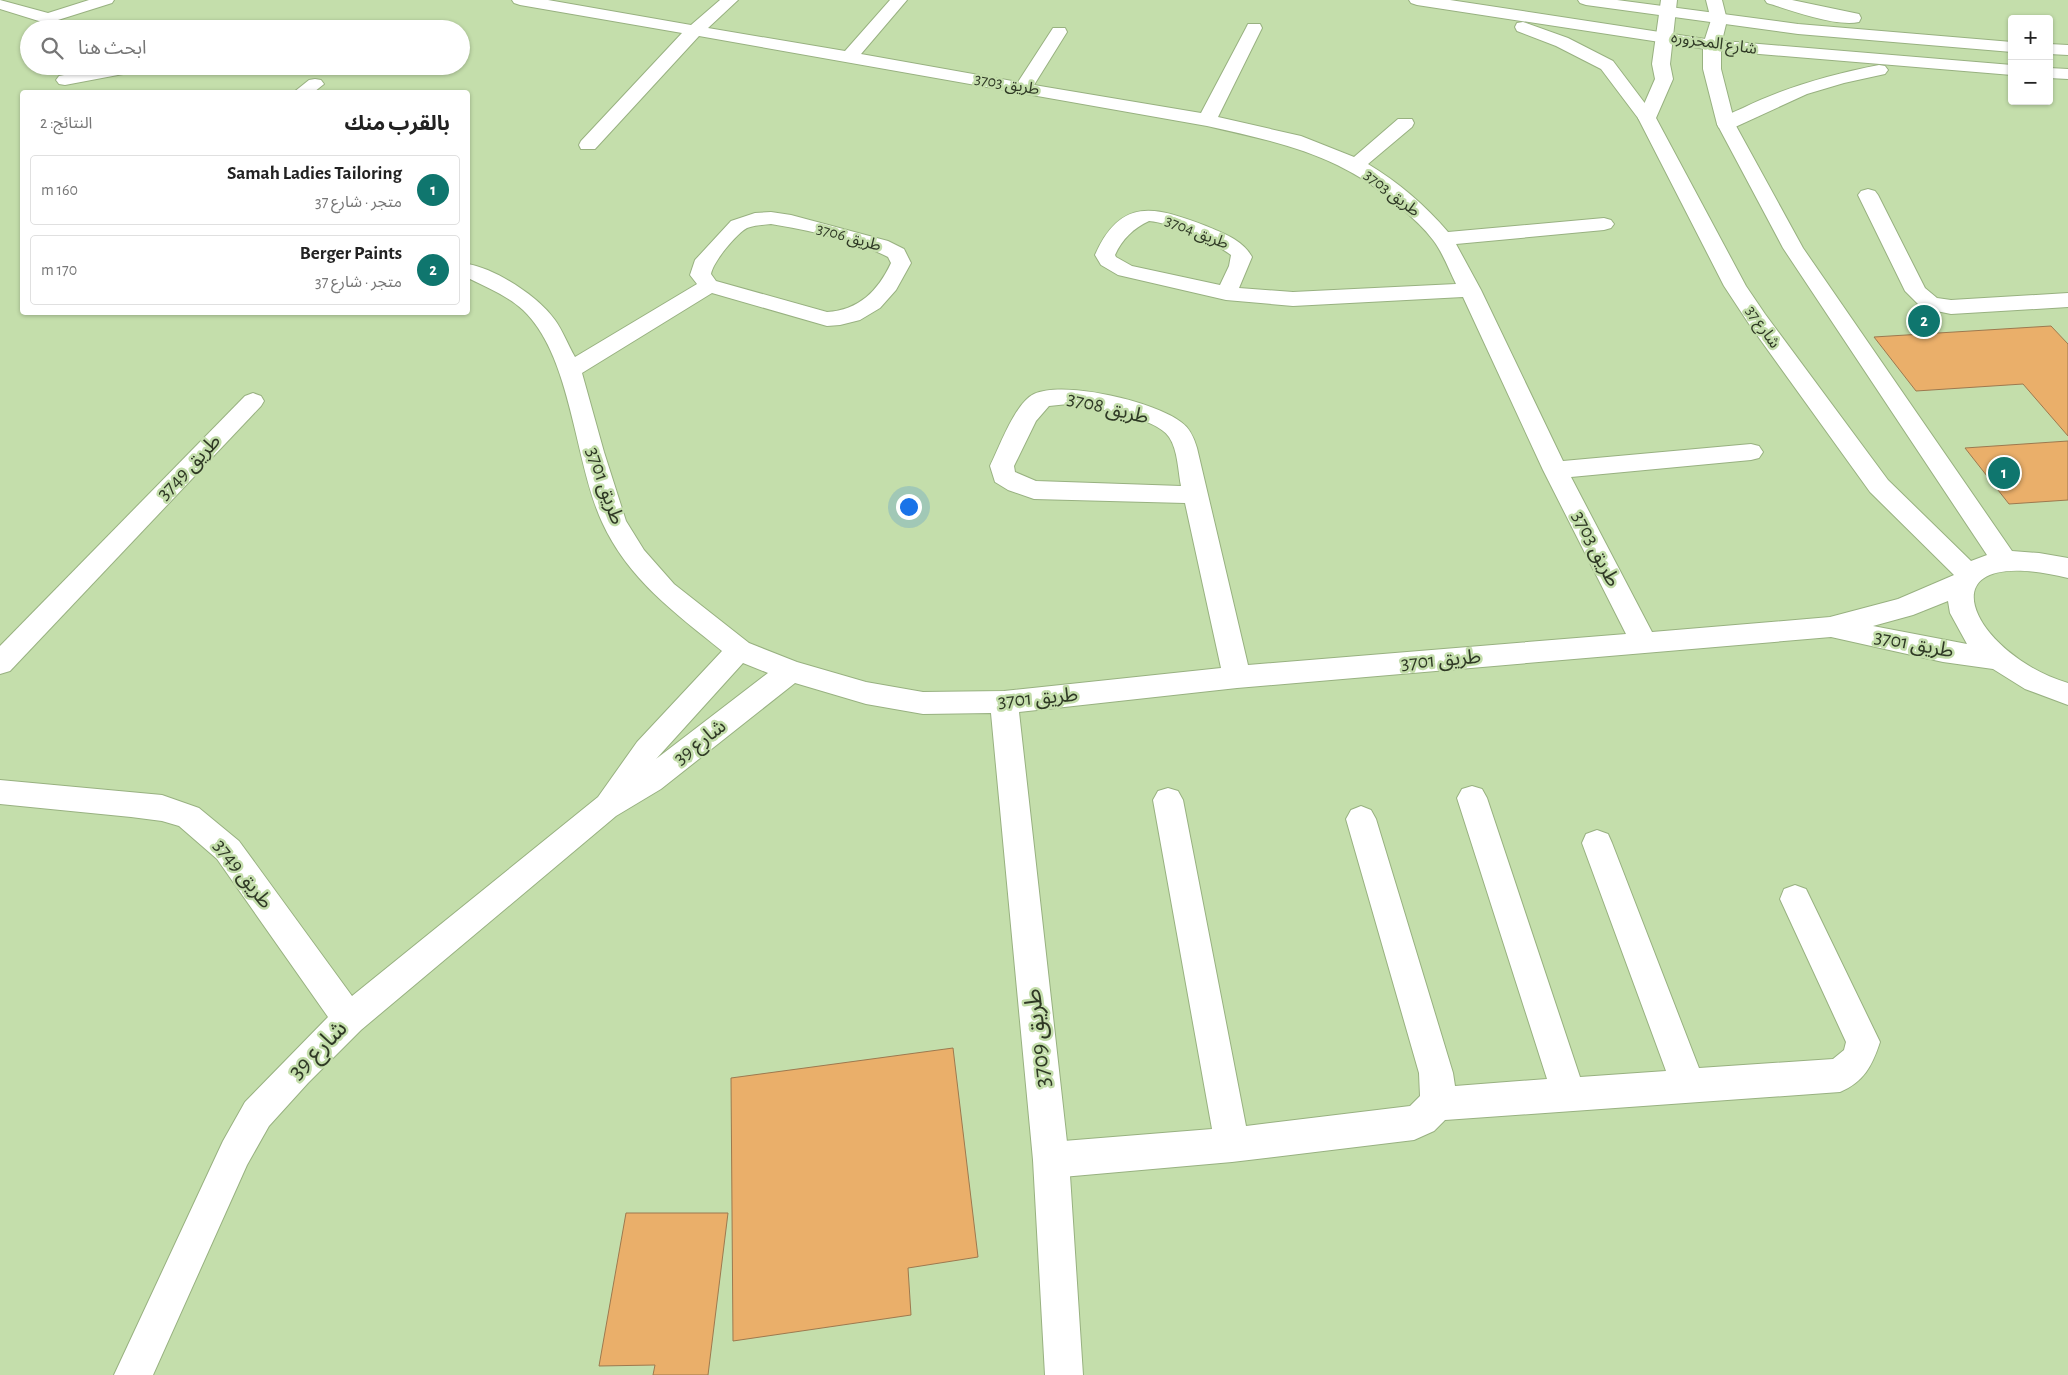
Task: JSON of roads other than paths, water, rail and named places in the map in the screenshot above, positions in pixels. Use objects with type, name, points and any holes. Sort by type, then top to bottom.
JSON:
[{"type":"street","points":[[59,20],[106,0]]},
{"type":"street","points":[[588,145],[696,30],[730,0]]},
{"type":"street","points":[[850,56],[899,0]]},
{"type":"street","name":"شارع المحزوره","points":[[1586,0],[1669,6],[1719,20],[1887,38],[2008,46]]},
{"type":"street","points":[[1714,0],[1719,20],[1712,45],[1712,69],[1726,124],[1794,248],[2004,560],[2045,562],[2068,568]]},
{"type":"street","points":[[1773,0],[1830,15],[1962,32],[2008,45]]},
{"type":"street","name":"طريق 3703","points":[[534,1],[1207,120],[1294,140],[1356,165],[1384,182],[1428,221],[1443,240],[1470,290],[1555,470],[1644,642]]},
{"type":"street","name":"شارع المحزوره","points":[[1421,1],[1665,36],[1712,45],[2008,70]]},
{"type":"street","name":"شارع 37","points":[[1421,1],[1534,31],[1607,64],[1647,118],[1735,286],[1757,320],[1879,486],[1967,579]]},
{"type":"street","points":[[0,4],[44,20]]},
{"type":"street","points":[[1647,118],[1664,79],[1661,64],[1669,6]]},
{"type":"street","points":[[1207,120],[1254,28]]},
{"type":"street","points":[[1024,87],[1059,32]]},
{"type":"street","points":[[2053,49],[2068,50]]},
{"type":"street","points":[[1726,124],[1765,103],[1840,77],[1915,63]]},
{"type":"street","points":[[2053,73],[2068,74]]},
{"type":"street","points":[[65,80],[91,75]]},
{"type":"street","points":[[1356,165],[1405,124]]},
{"type":"street","points":[[1868,195],[1916,291],[1930,303],[1952,307],[2068,300]]},
{"type":"street","name":"طريق 3704","points":[[1226,293],[1240,263],[1242,256],[1240,251],[1228,243],[1160,216],[1138,217],[1107,248],[1105,255],[1108,261],[1125,271],[1226,293],[1293,300],[1470,290]]},
{"type":"street","name":"طريق 3706","points":[[771,218],[791,221],[881,245],[897,252],[901,263],[890,284],[876,301],[859,314],[843,319],[827,318],[710,286],[700,275],[702,264],[738,226],[756,219],[771,218]]},
{"type":"street","points":[[1443,240],[1604,224]]},
{"type":"street","name":"طريق 3701","points":[[470,271],[501,286],[530,305],[546,323],[570,370],[592,452],[614,521],[635,557],[665,591],[739,650],[791,671],[866,693],[922,703],[1004,702],[1237,678],[1830,627],[1904,608],[1967,579],[1983,566],[2004,560]]},
{"type":"street","points":[[570,370],[710,286]]},
{"type":"street","name":"طريق 3708","points":[[1195,495],[1034,490],[1017,484],[1004,476],[1002,466],[1024,423],[1040,400],[1055,396],[1068,396],[1130,409],[1170,426],[1182,436],[1237,678]]},
{"type":"street","name":"طريق 3749","points":[[0,663],[253,401]]},
{"type":"street","points":[[1555,470],[1751,452]]},
{"type":"street","points":[[1967,579],[1960,596],[1962,610],[1970,627],[1982,643],[1998,659],[2029,678],[2066,695]]},
{"type":"street","name":"طريق 3701","points":[[1830,627],[1998,659]]},
{"type":"street","name":"شارع 39","points":[[606,807],[647,750],[739,650]]},
{"type":"street","name":"شارع 39","points":[[133,1375],[235,1152],[257,1114],[296,1071],[349,1019],[606,807],[651,780],[791,671]]},
{"type":"street","name":"طريق 3709","points":[[1004,702],[1051,1160],[1064,1375]]},
{"type":"street","name":"طريق 3749","points":[[0,792],[162,808],[189,817],[228,850],[349,1019]]},
{"type":"street","points":[[1472,798],[1570,1095]]},
{"type":"street","points":[[1168,800],[1232,1145]]},
{"type":"street","points":[[1051,1160],[1232,1145],[1414,1123],[1427,1116],[1436,1104],[1439,1089],[1436,1073],[1361,819]]},
{"type":"street","points":[[1597,843],[1689,1086]]},
{"type":"street","points":[[1436,1104],[1840,1075],[1857,1060],[1863,1042],[1795,898]]},
{"type":"place","name":"Berger Paints","points":[[1924,321]]},
{"type":"place","name":"Samah Ladies Tailoring","points":[[2004,473]]}]
